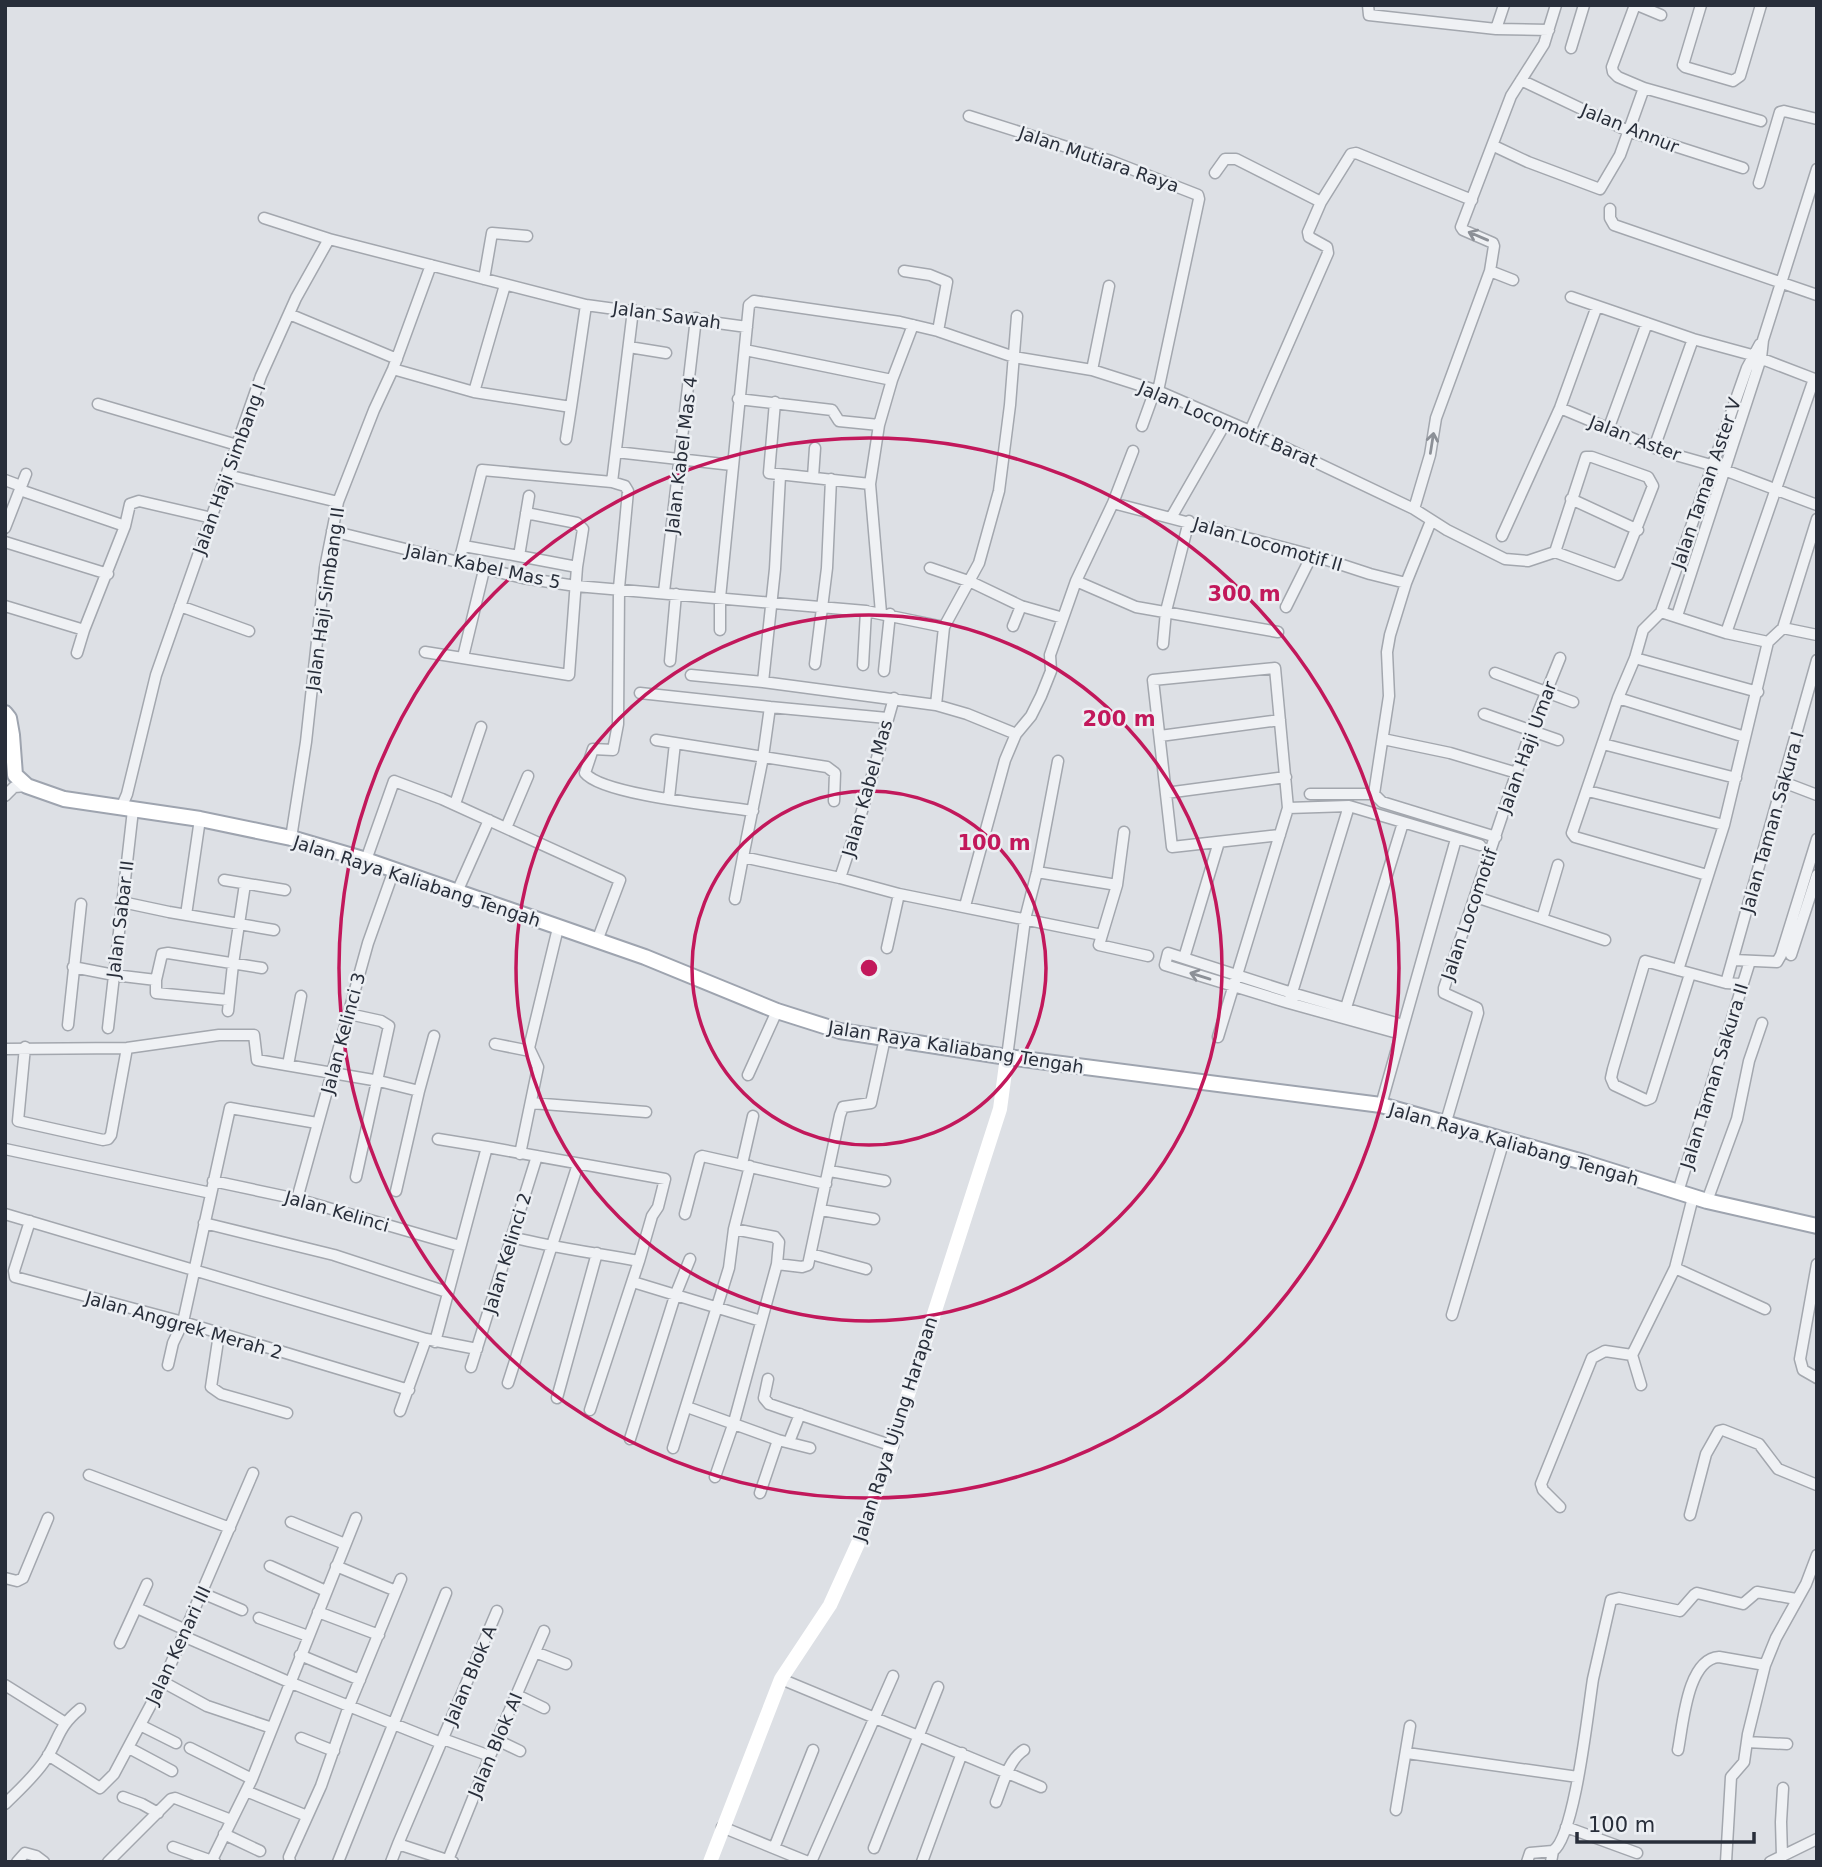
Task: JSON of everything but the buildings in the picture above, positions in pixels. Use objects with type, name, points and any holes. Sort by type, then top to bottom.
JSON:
[{"type":"main road","points":[[5,713],[9,718],[12,735],[15,775],[27,786]]},
{"type":"main road","name":"Jalan Raya Kaliabang Tengah","points":[[27,786],[64,799],[200,820],[291,838],[366,860],[645,957],[777,1011],[841,1031],[1007,1057],[1381,1105],[1700,1199],[1817,1226]]},
{"type":"main road","name":"Jalan Raya Ujung Harapan","points":[[710,1862],[781,1679],[830,1605],[865,1528],[1000,1109],[1007,1057]]},
{"type":"street","points":[[1368,5],[1369,15],[1496,29],[1549,30]]},
{"type":"street","points":[[1496,29],[1504,5]]},
{"type":"street","points":[[1414,509],[1430,454],[1436,418],[1490,271],[1493,243],[1461,229],[1511,96],[1535,62],[1556,5]]},
{"type":"street","points":[[1571,48],[1584,5]]},
{"type":"street","points":[[1661,15],[1636,5],[1612,70],[1618,77],[1644,88],[1761,121]]},
{"type":"street","points":[[1701,5],[1683,65],[1733,81],[1740,76],[1761,5]]},
{"type":"street","name":"Jalan Annur","points":[[1521,80],[1628,131],[1743,168]]},
{"type":"street","points":[[1494,146],[1539,167],[1600,189],[1620,155],[1644,88]]},
{"type":"street","points":[[1759,183],[1777,116],[1784,111],[1817,119]]},
{"type":"street","name":"Jalan Mutiara Raya","points":[[969,116],[1111,161],[1198,195],[1156,391]]},
{"type":"street","points":[[1251,431],[1328,253],[1327,247],[1308,234],[1321,202],[1353,153],[1472,200]]},
{"type":"street","points":[[1215,173],[1225,159],[1236,159],[1321,202]]},
{"type":"street","name":"Jalan Taman Aster V","points":[[1707,875],[1575,837],[1572,831],[1643,629],[1661,612],[1711,465],[1763,340],[1817,169]]},
{"type":"street","points":[[1610,209],[1614,225],[1817,295]]},
{"type":"street","points":[[264,218],[329,239],[505,285],[474,392]]},
{"type":"street","points":[[484,279],[492,233],[527,236]]},
{"type":"street","name":"Jalan Haji Simbang I","points":[[127,809],[127,794],[156,675],[261,376],[289,314],[329,239]]},
{"type":"street","name":"Jalan Haji Simbang II","points":[[291,838],[325,568],[338,502],[397,359],[430,265]]},
{"type":"street","points":[[904,271],[937,277],[947,282],[938,331]]},
{"type":"street","points":[[1490,271],[1513,280]]},
{"type":"street","name":"Jalan Sawah","points":[[505,285],[586,305],[747,327]]},
{"type":"street","points":[[1092,370],[1109,286]]},
{"type":"street","points":[[1571,297],[1815,379],[1726,633]]},
{"type":"street","name":"Jalan Locomotif Barat","points":[[720,630],[720,598],[730,514],[738,399],[749,305],[754,302],[913,325],[1014,357],[1092,370],[1156,391],[1251,431],[1414,509],[1431,522],[1505,559],[1528,561],[1555,552]]},
{"type":"street","points":[[566,439],[586,305]]},
{"type":"street","points":[[1502,536],[1560,408],[1597,306]]},
{"type":"street","points":[[612,482],[633,310]]},
{"type":"street","points":[[289,314],[397,359]]},
{"type":"street","points":[[936,705],[944,627],[971,582],[986,545],[999,491],[1017,316]]},
{"type":"street","name":"Jalan Kabel Mas 4","points":[[664,592],[696,318]]},
{"type":"street","points":[[1608,430],[1647,323]]},
{"type":"street","points":[[884,671],[886,613],[870,484],[879,425],[892,380],[913,325]]},
{"type":"street","points":[[1654,448],[1693,339]]},
{"type":"street","points":[[629,346],[666,353]]},
{"type":"street","points":[[744,350],[892,380]]},
{"type":"street","name":"Jalan Taman Aster V","points":[[1677,616],[1756,357]]},
{"type":"street","points":[[393,369],[474,392],[570,407]]},
{"type":"street","points":[[1142,426],[1156,391]]},
{"type":"street","points":[[738,399],[832,410],[839,421],[879,425]]},
{"type":"street","points":[[775,402],[768,470],[771,474],[870,484]]},
{"type":"street","points":[[97,404],[237,445]]},
{"type":"street","name":"Jalan Aster","points":[[1560,408],[1654,448],[1711,465],[1817,505]]},
{"type":"street","points":[[1113,503],[1172,516],[1226,422]]},
{"type":"street","points":[[813,477],[815,448]]},
{"type":"street","points":[[965,906],[1004,760],[1016,734],[1031,716],[1041,696],[1051,671],[1050,655],[1076,581],[1113,503],[1133,451]]},
{"type":"street","points":[[616,452],[733,464]]},
{"type":"street","points":[[1586,457],[1648,477],[1652,481],[1653,491],[1618,575],[1555,552],[1571,499],[1586,457]]},
{"type":"street","points":[[459,562],[482,470],[612,482],[625,486],[628,491],[619,588],[618,723],[614,747],[611,751],[596,748],[592,750],[585,773],[601,783],[637,794],[753,811]]},
{"type":"street","points":[[5,528],[9,507],[26,474]]},
{"type":"street","points":[[227,475],[338,502]]},
{"type":"street","points":[[763,682],[772,603],[780,476]]},
{"type":"street","points":[[815,664],[827,568],[831,479]]},
{"type":"street","points":[[5,480],[125,526]]},
{"type":"street","points":[[519,556],[528,496]]},
{"type":"street","points":[[1571,499],[1638,530]]},
{"type":"street","points":[[77,653],[83,630],[108,574],[130,504],[139,501],[212,518]]},
{"type":"street","points":[[425,652],[569,676],[577,567],[583,529],[581,525],[526,513]]},
{"type":"street","name":"Jalan Locomotif II","points":[[1172,516],[1406,583]]},
{"type":"street","points":[[1678,970],[1724,825],[1768,642],[1783,628],[1817,519]]},
{"type":"street","points":[[1163,644],[1166,611],[1189,521]]},
{"type":"street","points":[[1310,794],[1374,794],[1389,696],[1387,652],[1390,635],[1406,583],[1431,522]]},
{"type":"street","name":"Jalan Kabel Mas 5","points":[[332,531],[484,570],[576,586],[720,598]]},
{"type":"street","points":[[5,542],[108,574]]},
{"type":"street","points":[[464,546],[577,567]]},
{"type":"street","points":[[1286,607],[1312,555]]},
{"type":"street","points":[[930,568],[971,582],[1021,606],[1063,618]]},
{"type":"street","points":[[463,657],[484,570]]},
{"type":"street","points":[[1076,581],[1136,607],[1278,632]]},
{"type":"street","points":[[670,660],[676,594]]},
{"type":"street","points":[[720,598],[886,613],[944,627]]},
{"type":"street","points":[[5,606],[83,630]]},
{"type":"street","points":[[180,606],[249,631]]},
{"type":"street","points":[[1013,626],[1021,606]]},
{"type":"street","points":[[863,666],[866,611]]},
{"type":"street","points":[[1661,612],[1726,633],[1768,642]]},
{"type":"street","points":[[1783,628],[1817,635]]},
{"type":"street","name":"Jalan Haji Umar","points":[[1496,837],[1531,730],[1560,658]]},
{"type":"street","points":[[1635,658],[1758,692]]},
{"type":"street","name":"Jalan Taman Sakura I","points":[[1727,983],[1817,660]]},
{"type":"street","points":[[1218,1037],[1289,808],[1275,668],[1153,680],[1172,847],[1280,835]]},
{"type":"street","points":[[1495,673],[1573,702]]},
{"type":"street","points":[[691,675],[936,705],[967,714],[1016,734]]},
{"type":"street","points":[[639,693],[887,718]]},
{"type":"street","name":"Jalan Kabel Mas","points":[[839,878],[862,811],[894,698]]},
{"type":"street","points":[[1618,698],[1745,737]]},
{"type":"street","points":[[735,899],[770,707]]},
{"type":"street","points":[[1484,714],[1558,740]]},
{"type":"street","points":[[1160,736],[1280,720]]},
{"type":"street","points":[[455,804],[481,727]]},
{"type":"street","points":[[1383,739],[1450,753],[1517,773]]},
{"type":"street","points":[[656,740],[827,767],[833,770],[834,801]]},
{"type":"street","points":[[669,797],[674,743]]},
{"type":"street","points":[[1603,744],[1736,778]]},
{"type":"street","points":[[1007,1057],[1025,919],[1037,872],[1058,761]]},
{"type":"street","points":[[506,828],[528,776]]},
{"type":"street","points":[[1166,793],[1286,777]]},
{"type":"street","points":[[366,860],[394,781],[455,804],[620,880],[597,941]]},
{"type":"street","points":[[1783,782],[1817,795]]},
{"type":"street","points":[[5,796],[14,787],[27,786]]},
{"type":"street","points":[[1588,791],[1724,825]]},
{"type":"street","name":"Jalan Locomotif","points":[[1374,794],[1382,802],[1496,837],[1444,988],[1444,993],[1477,1008],[1478,1013],[1445,1125]]},
{"type":"street","points":[[1289,808],[1349,806],[1480,845]]},
{"type":"street","points":[[1290,998],[1349,806]]},
{"type":"street","name":"Jalan Sabar II","points":[[108,1028],[122,902],[127,809]]},
{"type":"street","points":[[186,915],[200,820]]},
{"type":"street","points":[[457,892],[489,820]]},
{"type":"street","points":[[1344,1013],[1403,823]]},
{"type":"street","points":[[1124,832],[1117,885],[1099,943],[1102,947],[1147,956]]},
{"type":"street","points":[[1381,1105],[1456,839]]},
{"type":"street","points":[[1734,960],[1777,962],[1782,955],[1817,839]]},
{"type":"street","points":[[1184,958],[1219,842]]},
{"type":"street","points":[[743,857],[899,894],[1102,934]]},
{"type":"street","points":[[1542,919],[1558,865]]},
{"type":"street","name":"Jalan Kelinci 3","points":[[297,1199],[368,943],[394,870]]},
{"type":"street","points":[[1037,872],[1117,885]]},
{"type":"street","points":[[1791,955],[1812,906],[1817,875]]},
{"type":"street","points":[[224,880],[285,890]]},
{"type":"street","points":[[245,884],[233,964],[228,1006],[158,994],[155,991],[160,957],[165,952],[233,964],[262,968]]},
{"type":"street","points":[[887,948],[899,894]]},
{"type":"street","points":[[1476,897],[1605,940]]},
{"type":"street","points":[[122,902],[274,930]]},
{"type":"street","points":[[68,1025],[81,904]]},
{"type":"street","points":[[520,1154],[538,1067],[530,1051],[558,928]]},
{"type":"street","points":[[1236,981],[1168,953],[1165,965],[1236,981],[1402,1029]]},
{"type":"street","points":[[1690,974],[1653,1095],[1646,1100],[1614,1085],[1611,1078],[1613,1069],[1643,964],[1648,960],[1690,974],[1741,984]]},
{"type":"street","name":"Jalan Taman Sakura II","points":[[1678,1192],[1750,961]]},
{"type":"street","points":[[73,967],[156,980]]},
{"type":"street","points":[[289,1065],[301,996]]},
{"type":"street","points":[[748,1075],[777,1011]]},
{"type":"street","points":[[349,1014],[381,1021],[389,1026],[356,1177]]},
{"type":"street","points":[[1642,1385],[1632,1354],[1675,1268],[1700,1199],[1737,1119],[1749,1061],[1762,1023]]},
{"type":"street","points":[[5,1049],[127,1048],[219,1035],[254,1035],[257,1060],[332,1072],[419,1091]]},
{"type":"street","points":[[396,1191],[434,1036]]},
{"type":"street","points":[[777,1264],[806,1266],[830,1171],[841,1112],[843,1107],[868,1104],[872,1100],[885,1038]]},
{"type":"street","points":[[495,1044],[530,1051]]},
{"type":"street","points":[[25,1047],[18,1121],[103,1140],[111,1135],[127,1048]]},
{"type":"street","points":[[531,1103],[646,1112]]},
{"type":"street","points":[[168,1365],[173,1343],[183,1322],[230,1108],[317,1123]]},
{"type":"street","points":[[673,1448],[729,1268],[753,1116]]},
{"type":"street","points":[[438,1139],[665,1179],[590,1410]]},
{"type":"street","points":[[1451,1315],[1504,1140]]},
{"type":"street","points":[[400,1411],[447,1292],[487,1147]]},
{"type":"street","points":[[5,1149],[211,1193]]},
{"type":"street","name":"Jalan Kelinci 2","points":[[471,1367],[537,1156]]},
{"type":"street","points":[[685,1214],[700,1157],[826,1184]]},
{"type":"street","points":[[508,1383],[578,1164]]},
{"type":"street","points":[[830,1171],[885,1181]]},
{"type":"street","name":"Jalan Kelinci","points":[[213,1181],[297,1199],[460,1246]]},
{"type":"street","points":[[821,1210],[874,1219]]},
{"type":"street","points":[[5,1214],[430,1340],[477,1349]]},
{"type":"street","name":"Jalan Anggrek Merah 2","points":[[30,1221],[14,1270],[15,1277],[183,1322],[409,1390]]},
{"type":"street","points":[[204,1223],[334,1255],[447,1292]]},
{"type":"street","points":[[715,1477],[734,1422],[777,1264],[779,1242],[778,1239],[734,1229]]},
{"type":"street","points":[[512,1237],[551,1248],[639,1261]]},
{"type":"street","points":[[556,1398],[597,1253]]},
{"type":"street","points":[[811,1254],[866,1269]]},
{"type":"street","points":[[630,1439],[675,1296],[690,1259]]},
{"type":"street","points":[[1817,1264],[1800,1359],[1800,1367],[1817,1378]]},
{"type":"street","points":[[1675,1268],[1765,1309]]},
{"type":"street","points":[[633,1282],[761,1321]]},
{"type":"street","points":[[219,1334],[211,1387],[221,1394],[287,1413]]},
{"type":"street","points":[[1560,1507],[1543,1490],[1541,1484],[1591,1360],[1605,1351],[1632,1354]]},
{"type":"street","points":[[768,1378],[764,1398],[766,1403],[893,1446]]},
{"type":"street","points":[[687,1407],[778,1440],[810,1448]]},
{"type":"street","points":[[789,1442],[800,1414]]},
{"type":"street","points":[[1690,1515],[1706,1454],[1719,1431],[1723,1430],[1759,1444],[1778,1469],[1817,1485]]},
{"type":"street","points":[[760,1493],[778,1440]]},
{"type":"street","name":"Jalan Kenari III","points":[[176,1743],[140,1725],[185,1633],[253,1473]]},
{"type":"street","points":[[89,1475],[230,1528]]},
{"type":"street","points":[[5,1577],[17,1581],[23,1578],[48,1518]]},
{"type":"street","points":[[173,1847],[213,1861],[252,1779],[356,1518]]},
{"type":"street","points":[[291,1522],[345,1544]]},
{"type":"street","points":[[1726,1862],[1731,1777],[1744,1762],[1765,1665],[1796,1599],[1806,1584],[1817,1555]]},
{"type":"street","points":[[270,1566],[326,1591]]},
{"type":"street","points":[[336,1566],[396,1591]]},
{"type":"street","points":[[290,1862],[289,1857],[334,1751],[349,1706],[401,1579]]},
{"type":"street","points":[[120,1643],[148,1584]]},
{"type":"street","points":[[1527,1862],[1533,1851],[1553,1851],[1560,1846],[1578,1777],[1594,1679],[1614,1598],[1680,1611],[1697,1593],[1743,1604],[1757,1591],[1796,1599]]},
{"type":"street","points":[[202,1593],[242,1610]]},
{"type":"street","points":[[338,1862],[446,1593]]},
{"type":"street","points":[[137,1608],[212,1649],[289,1682],[394,1724],[489,1756]]},
{"type":"street","name":"Jalan Blok A","points":[[391,1862],[497,1611]]},
{"type":"street","points":[[318,1612],[379,1635]]},
{"type":"street","points":[[259,1618],[308,1636]]},
{"type":"street","name":"Jalan Blok AI","points":[[451,1861],[489,1756],[544,1631]]},
{"type":"street","points":[[535,1652],[566,1664]]},
{"type":"street","points":[[300,1655],[360,1680]]},
{"type":"street","points":[[1678,1750],[1692,1682],[1701,1664],[1719,1657],[1765,1665]]},
{"type":"street","points":[[722,1827],[810,1862],[893,1676]]},
{"type":"street","points":[[781,1679],[1041,1787]]},
{"type":"street","points":[[163,1682],[207,1706],[272,1728]]},
{"type":"street","points":[[5,1685],[64,1722]]},
{"type":"street","points":[[874,1848],[938,1687]]},
{"type":"street","points":[[516,1695],[544,1707]]},
{"type":"street","points":[[5,1804],[48,1755],[64,1722],[80,1709]]},
{"type":"street","points":[[48,1755],[100,1788],[114,1774],[140,1725]]},
{"type":"street","points":[[1396,1810],[1410,1726]]},
{"type":"street","points":[[301,1738],[334,1751]]},
{"type":"street","points":[[497,1740],[520,1751]]},
{"type":"street","points":[[1747,1742],[1787,1744]]},
{"type":"street","points":[[129,1748],[172,1771]]},
{"type":"street","points":[[190,1748],[252,1779]]},
{"type":"street","points":[[774,1848],[813,1750]]},
{"type":"street","points":[[996,1802],[1017,1754],[1024,1750]]},
{"type":"street","points":[[922,1862],[962,1753]]},
{"type":"street","points":[[1407,1753],[1578,1777]]},
{"type":"street","points":[[1775,1860],[1783,1788]]},
{"type":"street","points":[[246,1791],[307,1816]]},
{"type":"street","points":[[123,1797],[150,1807],[156,1815]]},
{"type":"street","points":[[108,1862],[167,1802],[176,1798],[231,1821]]},
{"type":"street","points":[[1566,1827],[1637,1853]]},
{"type":"street","points":[[224,1834],[260,1851]]},
{"type":"street","points":[[1775,1860],[1817,1839]]},
{"type":"street","points":[[398,1844],[451,1861]]},
{"type":"street","points":[[1551,1862],[1553,1851]]},
{"type":"street","points":[[17,1862],[25,1853],[44,1862]]}]
